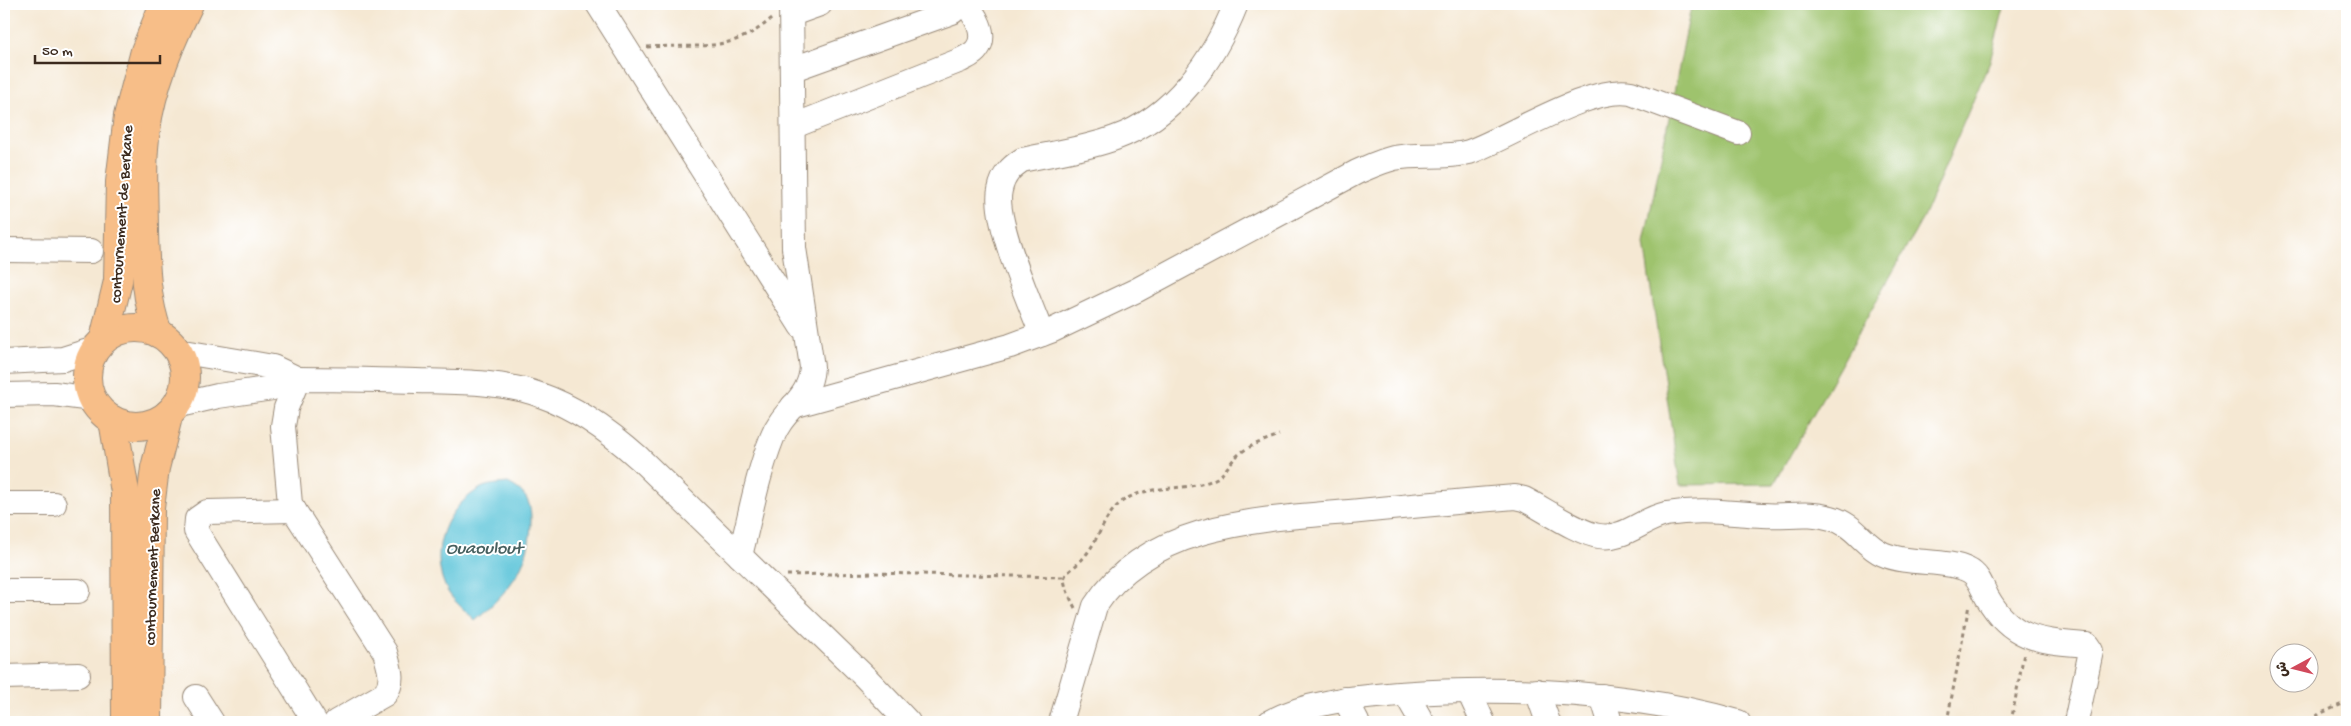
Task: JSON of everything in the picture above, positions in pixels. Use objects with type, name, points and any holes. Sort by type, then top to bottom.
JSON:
[{"type":"highway","name":"contournement de Berkane","points":[[100,344],[118,281],[120,182],[128,116],[145,51],[164,4]]},
{"type":"highway","points":[[158,333],[149,299],[146,265],[144,147],[160,75],[176,29],[189,4]]},
{"type":"highway","points":[[130,328],[147,329],[158,333],[169,341],[183,362],[184,385],[172,410],[154,422],[136,426],[114,420],[102,411],[92,399],[89,389],[87,374],[100,344],[114,333],[130,328]]},
{"type":"highway","name":"contournement Berkane","points":[[148,722],[150,508],[155,468],[172,410]]},
{"type":"highway","points":[[114,420],[125,492],[126,722]]},
{"type":"street","points":[[598,4],[806,334]]},
{"type":"street","points":[[740,556],[772,436],[793,406],[806,392],[811,381],[812,366],[794,248],[793,70],[786,11],[820,4]]},
{"type":"street","points":[[793,70],[952,12],[963,4],[974,13],[980,28],[979,46],[976,51],[961,60],[794,126]]},
{"type":"street","points":[[1042,334],[1011,252],[1002,221],[999,191],[1004,176],[1011,167],[1022,160],[1116,138],[1146,123],[1176,101],[1207,58],[1230,19],[1236,4]]},
{"type":"street","points":[[793,406],[1010,346],[1042,334],[1137,290],[1357,172],[1393,158],[1429,155],[1454,156],[1469,152],[1567,108],[1619,91],[1631,93],[1738,133]]},
{"type":"street","points":[[4,250],[91,251]]},
{"type":"street","points":[[4,362],[63,359],[100,344]]},
{"type":"street","points":[[178,352],[273,367],[298,379]]},
{"type":"street","points":[[298,379],[286,408],[284,426],[290,504],[385,652],[392,678],[390,687],[385,694],[336,722]]},
{"type":"street","points":[[172,410],[218,396],[273,388],[298,379],[470,382],[519,389],[542,395],[579,412],[620,441],[761,576],[908,722]]},
{"type":"street","points":[[4,395],[54,394],[92,399]]},
{"type":"street","points":[[1061,722],[1086,633],[1096,606],[1116,580],[1139,560],[1165,546],[1192,537],[1263,519],[1515,497],[1599,536],[1620,535],[1651,519],[1695,510],[1766,515],[1814,514],[1846,524],[1872,547],[1887,556],[1956,566],[1968,570],[1975,575],[1987,597],[2002,618],[2013,628],[2028,636],[2048,642],[2087,645],[2091,651],[2076,722]]},
{"type":"street","points":[[4,504],[54,504]]},
{"type":"street","points":[[294,510],[207,512],[198,519],[196,531],[316,722]]},
{"type":"street","points":[[4,591],[78,591]]},
{"type":"street","points":[[4,677],[78,675]]},
{"type":"street","points":[[1537,691],[1548,722]]},
{"type":"street","points":[[1283,720],[1345,699],[1406,694],[1537,691],[1578,692],[1657,704],[1738,722]]},
{"type":"street","points":[[1469,692],[1483,722]]},
{"type":"street","points":[[1406,694],[1422,722]]},
{"type":"street","points":[[1602,696],[1610,722]]},
{"type":"street","points":[[196,697],[212,722]]},
{"type":"street","points":[[1345,699],[1357,722]]},
{"type":"path","points":[[626,48],[671,46],[698,48],[728,43],[752,34],[786,11]]},
{"type":"path","points":[[1086,633],[1065,588],[1064,576],[1068,569],[1087,553],[1119,504],[1145,492],[1197,484],[1217,478],[1243,451],[1278,435]]},
{"type":"path","points":[[761,576],[873,573],[1064,576]]},
{"type":"path","points":[[1946,722],[1975,575]]},
{"type":"path","points":[[2011,722],[2028,636]]},
{"type":"path","points":[[2310,722],[2319,714],[2347,702]]},
{"type":"green space","points":[[1695,4],[2005,4],[1990,61],[1923,218],[1774,484],[1680,485],[1644,243],[1690,12]]},
{"type":"water","name":"Ouaoulout","points":[[508,483],[526,497],[530,506],[530,536],[527,550],[523,564],[508,587],[475,620],[447,591],[441,572],[440,544],[450,518],[458,506],[469,496],[484,487]]}]
